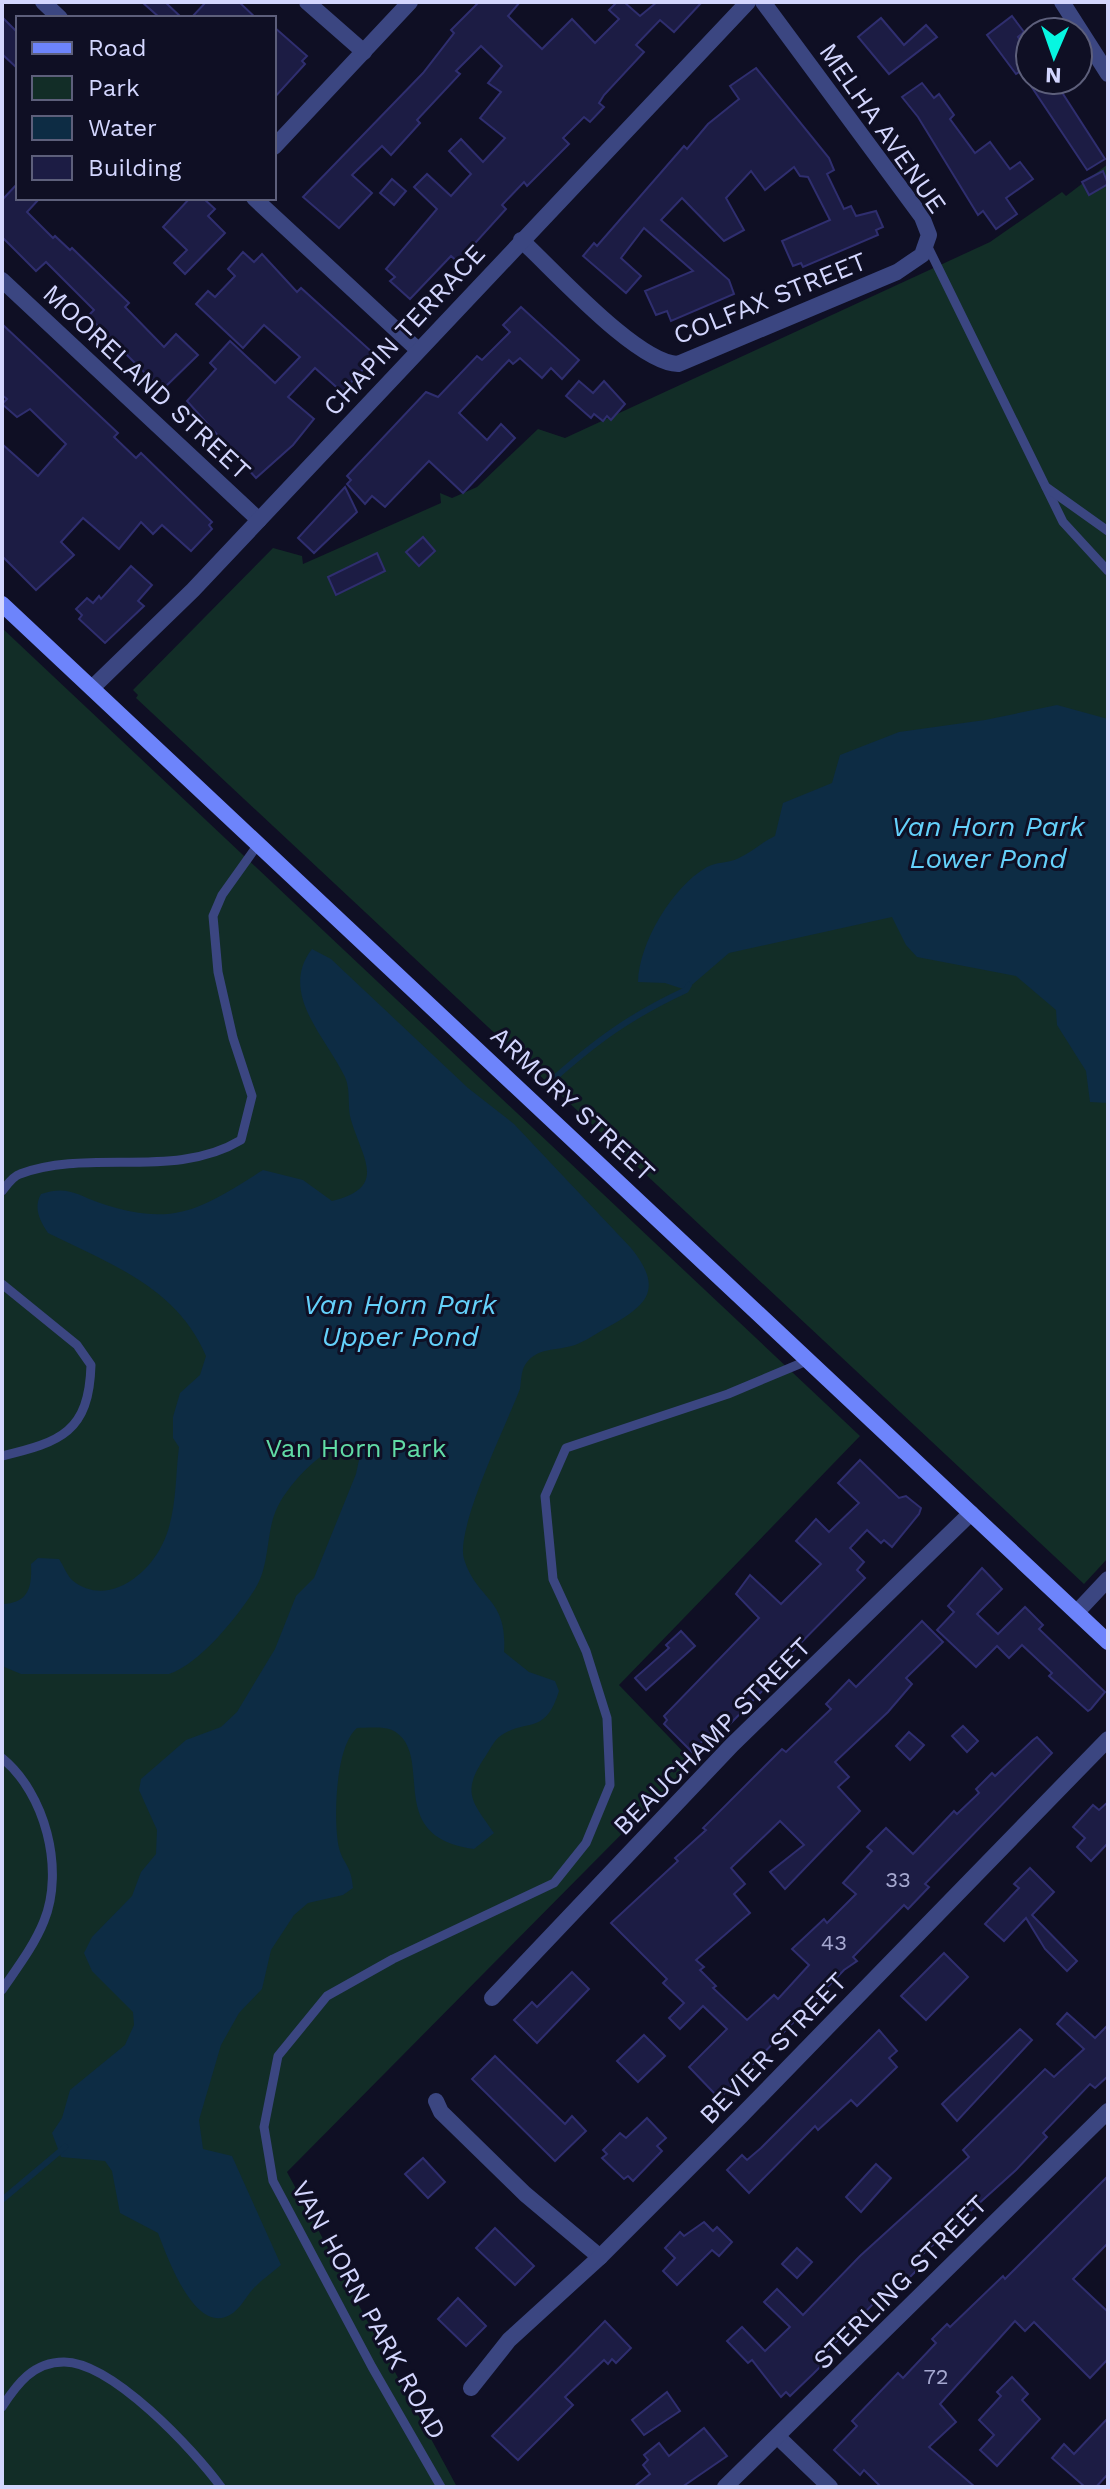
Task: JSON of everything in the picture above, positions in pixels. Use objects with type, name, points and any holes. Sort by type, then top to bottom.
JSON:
[{"type":"main road","name":"ARMORY STREET","points":[[2,604],[1108,1642]]},
{"type":"street","points":[[43,2],[58,16]]},
{"type":"street","points":[[307,2],[364,52]]},
{"type":"street","points":[[276,145],[410,2]]},
{"type":"street","name":"CHAPIN TERRACE","points":[[92,688],[259,520],[748,2]]},
{"type":"street","name":"MELHA AVENUE","points":[[763,2],[922,217],[929,235],[927,245]]},
{"type":"street","points":[[1062,2],[1108,74]]},
{"type":"street","points":[[256,200],[418,350]]},
{"type":"street","name":"COLFAX STREET","points":[[521,240],[639,350],[658,361],[678,364],[897,272],[922,255],[927,245]]},
{"type":"street","name":"MOORELAND STREET","points":[[2,280],[259,520]]},
{"type":"street","name":"BEAUCHAMP STREET","points":[[492,1998],[732,1745],[971,1513]]},
{"type":"street","points":[[1077,1612],[1108,1579]]},
{"type":"street","name":"BEVIER STREET","points":[[471,2388],[509,2340],[600,2257],[1108,1739]]},
{"type":"street","points":[[436,2101],[441,2112],[525,2194],[600,2257]]},
{"type":"street","name":"STERLING STREET","points":[[725,2487],[1108,2111]]},
{"type":"street","points":[[778,2437],[830,2487]]},
{"type":"lane","points":[[927,245],[1063,522],[1108,571]]},
{"type":"lane","points":[[1046,487],[1108,531]]},
{"type":"lane","points":[[2,1191],[17,1174],[62,1166],[189,1158],[226,1149],[241,1140],[252,1096],[233,1038],[218,972],[213,916],[222,895],[260,843]]},
{"type":"lane","points":[[2,1284],[77,1345],[91,1365],[86,1407],[69,1433],[43,1446],[2,1456]]},
{"type":"lane","name":"VAN HORN PARK ROAD","points":[[441,2487],[372,2367],[273,2181],[264,2127],[278,2056],[327,1996],[393,1959],[554,1883],[586,1843],[610,1785],[607,1718],[586,1651],[553,1579],[545,1496],[566,1448],[728,1394],[809,1360]]},
{"type":"lane","points":[[2,1758],[16,1769],[47,1825],[51,1877],[45,1920],[2,1990]]},
{"type":"lane","points":[[2,2407],[19,2379],[40,2367],[65,2362],[108,2376],[196,2453],[221,2487]]},
{"type":"green space","points":[[1108,164],[1108,1558],[1084,1584],[136,698],[138,695],[133,690],[273,548],[302,556],[303,564],[441,503],[440,493],[452,498],[477,487],[538,429],[565,438],[990,242],[1062,192],[1066,196]]},
{"type":"green space","name":"Van Horn Park","points":[[2,628],[860,1436],[619,1685],[693,1762],[287,2172],[457,2487],[2,2487]]},
{"type":"water","name":"Van Horn Park Lower Pond","points":[[1057,705],[1108,719],[1108,1103],[1090,1102],[1086,1071],[1057,1025],[1056,1010],[1016,976],[917,957],[906,945],[892,917],[729,953],[686,990],[665,983],[638,982],[644,950],[651,934],[682,888],[707,867],[737,859],[775,836],[783,803],[832,783],[840,755],[899,732],[985,720]]},
{"type":"water","name":"Van Horn Park Upper Pond","points":[[312,949],[331,959],[468,1088],[514,1124],[631,1248],[641,1262],[649,1285],[642,1303],[622,1319],[579,1343],[535,1355],[525,1365],[520,1389],[467,1525],[464,1559],[476,1584],[497,1609],[504,1634],[504,1652],[529,1672],[555,1681],[559,1691],[548,1715],[534,1724],[499,1737],[478,1769],[473,1780],[472,1796],[494,1833],[474,1849],[446,1842],[429,1829],[419,1813],[406,1743],[390,1729],[357,1728],[344,1751],[336,1803],[339,1848],[351,1874],[353,1888],[343,1895],[308,1903],[294,1915],[271,1950],[262,1989],[239,2013],[221,2045],[199,2120],[203,2149],[232,2156],[281,2265],[256,2286],[236,2311],[220,2318],[207,2315],[195,2306],[176,2276],[158,2233],[120,2213],[112,2171],[105,2161],[61,2157],[52,2133],[62,2118],[70,2090],[125,2045],[134,2025],[133,2012],[92,1971],[84,1953],[92,1937],[132,1896],[141,1872],[156,1854],[157,1830],[139,1790],[141,1779],[186,1740],[221,1727],[237,1712],[275,1649],[296,1596],[314,1578],[356,1474],[362,1446],[350,1444],[338,1447],[314,1462],[292,1485],[274,1516],[264,1569],[255,1589],[205,1650],[181,1669],[169,1674],[21,1674],[2,1666],[2,1604],[18,1601],[27,1592],[31,1564],[38,1558],[59,1559],[72,1580],[98,1591],[124,1585],[155,1557],[167,1534],[173,1509],[179,1447],[173,1438],[173,1417],[180,1393],[200,1375],[206,1356],[178,1312],[160,1295],[118,1267],[48,1233],[38,1209],[41,1194],[65,1191],[126,1210],[168,1214],[204,1204],[263,1170],[303,1180],[332,1201],[349,1195],[366,1180],[365,1160],[350,1115],[347,1082],[302,998],[300,982],[303,965]]},
{"type":"building","points":[[142,2],[165,2],[180,16],[158,16]]},
{"type":"building","points":[[206,2],[239,2],[254,16],[193,16]]},
{"type":"building","points":[[479,2],[520,2],[508,16],[542,49],[572,19],[595,43],[619,19],[609,10],[617,2],[624,2],[640,16],[657,2],[702,2],[674,32],[660,20],[636,45],[644,52],[604,95],[599,103],[604,107],[590,122],[584,117],[563,138],[569,144],[527,186],[524,182],[502,205],[506,209],[458,262],[451,256],[410,299],[390,281],[395,277],[386,269],[437,209],[414,187],[427,174],[451,196],[471,174],[449,151],[461,139],[483,162],[505,138],[480,118],[501,92],[488,83],[502,66],[481,46],[456,71],[460,74],[417,120],[420,123],[391,155],[382,146],[352,175],[372,193],[339,228],[303,197],[423,73],[454,33],[451,30]]},
{"type":"building","points":[[1012,16],[1014,19],[1014,71],[987,35]]},
{"type":"building","points":[[2,17],[16,31],[16,67],[2,54]]},
{"type":"building","points":[[881,18],[904,45],[926,25],[937,37],[889,74],[858,37]]},
{"type":"building","points":[[276,29],[307,56],[302,61],[305,64],[276,96]]},
{"type":"building","points":[[756,68],[829,158],[834,170],[827,174],[844,209],[851,206],[856,216],[876,211],[883,227],[876,230],[878,235],[803,267],[801,263],[793,266],[782,241],[830,220],[808,177],[800,176],[794,167],[765,190],[751,171],[726,198],[744,230],[724,241],[682,198],[661,220],[729,280],[734,294],[671,321],[667,311],[656,315],[645,291],[693,271],[644,228],[621,258],[641,276],[626,293],[583,256],[594,243],[597,246],[684,146],[687,149],[708,124],[739,99],[730,86]]},
{"type":"building","points":[[922,83],[934,98],[939,94],[954,115],[950,119],[975,153],[990,142],[1010,169],[1020,162],[1033,179],[1006,198],[1017,214],[996,229],[983,211],[978,215],[918,117],[902,97]]},
{"type":"building","points":[[1038,96],[1064,96],[1105,159],[1087,170]]},
{"type":"building","points":[[1103,171],[1108,184],[1089,195],[1082,182]]},
{"type":"building","points":[[392,179],[406,191],[394,205],[380,193]]},
{"type":"building","points":[[16,185],[16,200],[38,200],[27,212],[53,238],[55,236],[70,250],[72,248],[129,303],[125,307],[164,347],[176,334],[198,355],[162,390],[88,316],[94,310],[46,262],[36,271],[2,237],[2,200]]},
{"type":"building","points":[[188,200],[205,200],[215,209],[208,216],[225,233],[185,274],[174,263],[187,250],[163,227]]},
{"type":"building","points":[[243,252],[254,262],[262,254],[297,292],[301,288],[373,353],[367,359],[370,362],[342,392],[315,368],[288,397],[314,419],[293,445],[256,478],[187,401],[216,369],[210,363],[230,341],[275,383],[300,357],[264,325],[243,348],[196,304],[208,291],[215,297],[235,276],[228,269]]},
{"type":"building","points":[[521,307],[579,360],[562,379],[551,368],[542,378],[520,358],[513,364],[509,360],[459,413],[487,440],[501,424],[515,438],[463,493],[429,461],[385,507],[372,496],[365,504],[347,484],[351,480],[347,476],[426,392],[438,397],[477,356],[482,360],[510,332],[503,325]]},
{"type":"building","points":[[2,324],[118,433],[114,437],[136,458],[141,453],[212,522],[209,525],[212,529],[191,551],[162,525],[153,534],[141,522],[119,549],[83,518],[61,542],[74,555],[36,590],[2,556],[2,444],[38,476],[66,444],[30,409],[17,417],[2,404],[7,399],[2,395]]},
{"type":"building","points":[[579,381],[593,393],[604,381],[625,404],[611,420],[607,416],[603,421],[594,414],[591,418],[566,396]]},
{"type":"building","points":[[345,487],[357,512],[314,553],[298,538]]},
{"type":"building","points":[[423,537],[435,551],[419,566],[406,552]]},
{"type":"building","points":[[377,553],[385,571],[336,595],[328,577]]},
{"type":"building","points":[[131,566],[152,585],[138,601],[144,606],[105,643],[79,619],[82,615],[76,609],[87,598],[93,603],[99,596],[101,599]]},
{"type":"building","points":[[860,1460],[899,1498],[906,1496],[921,1508],[919,1514],[892,1547],[884,1540],[881,1543],[867,1530],[850,1548],[864,1562],[857,1570],[865,1578],[768,1676],[772,1681],[729,1725],[723,1719],[692,1752],[664,1724],[667,1720],[664,1716],[759,1618],[736,1594],[750,1575],[781,1604],[821,1564],[796,1541],[816,1519],[829,1532],[859,1503],[838,1483]]},
{"type":"building","points":[[982,1568],[1002,1589],[977,1614],[998,1634],[1025,1607],[1043,1625],[1039,1629],[1105,1692],[1091,1709],[1088,1711],[1049,1676],[1052,1673],[1022,1645],[1009,1658],[997,1646],[976,1667],[937,1630],[954,1612],[948,1606]]},
{"type":"building","points":[[922,1621],[943,1642],[906,1678],[912,1684],[888,1712],[835,1762],[849,1777],[838,1787],[860,1811],[785,1889],[770,1872],[804,1845],[780,1821],[731,1868],[745,1884],[734,1894],[750,1913],[696,1960],[704,1967],[700,1970],[716,1986],[713,1988],[747,2020],[774,1995],[778,1999],[809,1965],[792,1949],[824,1919],[827,1923],[856,1894],[843,1883],[872,1851],[867,1847],[886,1828],[913,1854],[954,1811],[957,1814],[979,1793],[976,1789],[992,1773],[995,1776],[1037,1737],[1052,1753],[925,1884],[929,1887],[908,1909],[904,1905],[853,1957],[857,1961],[844,1970],[722,2096],[718,2091],[715,2094],[689,2067],[727,2029],[703,2006],[680,2029],[669,2018],[684,2003],[663,1983],[667,1979],[611,1923],[678,1861],[675,1858],[706,1830],[703,1828],[782,1749],[786,1752],[831,1709],[826,1704],[849,1680],[856,1687]]},
{"type":"building","points":[[681,1631],[695,1646],[646,1690],[635,1678],[669,1648],[666,1645]]},
{"type":"building","points":[[963,1726],[978,1741],[967,1752],[952,1736]]},
{"type":"building","points":[[909,1732],[924,1745],[910,1760],[896,1746]]},
{"type":"building","points":[[1108,1802],[1108,1843],[1091,1861],[1077,1847],[1085,1838],[1073,1827],[1093,1805],[1099,1810]]},
{"type":"building","points":[[1030,1868],[1054,1892],[1032,1915],[1077,1961],[1067,1971],[1045,1949],[1026,1918],[1004,1941],[985,1924],[1019,1888],[1014,1884]]},
{"type":"building","points":[[944,1953],[968,1977],[926,2020],[901,1996]]},
{"type":"building","points":[[572,1972],[589,1989],[537,2043],[514,2020],[532,2002],[537,2007]]},
{"type":"building","points":[[1067,2013],[1095,2038],[1108,2025],[1108,2076],[1095,2088],[1090,2084],[1043,2133],[1047,2137],[1016,2170],[914,2262],[920,2267],[880,2307],[875,2302],[820,2358],[824,2363],[813,2374],[790,2396],[786,2392],[781,2397],[752,2360],[748,2363],[727,2341],[742,2327],[765,2351],[790,2327],[764,2302],[777,2289],[803,2315],[860,2256],[969,2157],[963,2150],[1045,2069],[1054,2077],[1084,2049],[1057,2024]]},
{"type":"building","points":[[1020,2029],[1032,2040],[957,2121],[942,2104]]},
{"type":"building","points":[[879,2030],[897,2051],[889,2058],[897,2067],[857,2106],[851,2100],[818,2130],[815,2126],[749,2193],[727,2170],[742,2155],[747,2160],[761,2148]]},
{"type":"building","points":[[644,2035],[665,2056],[638,2082],[617,2061]]},
{"type":"building","points":[[495,2056],[565,2124],[572,2116],[586,2131],[555,2161],[472,2079]]},
{"type":"building","points":[[647,2118],[666,2138],[657,2146],[662,2151],[633,2181],[628,2176],[624,2179],[602,2158],[607,2154],[603,2150],[620,2133],[626,2138]]},
{"type":"building","points":[[423,2158],[445,2182],[428,2198],[405,2174]]},
{"type":"building","points":[[876,2164],[891,2178],[861,2212],[846,2197]]},
{"type":"building","points":[[1108,2176],[1108,2243],[1073,2279],[1108,2312],[1108,2359],[1090,2378],[1034,2322],[1025,2331],[1015,2321],[940,2404],[956,2422],[929,2447],[975,2487],[881,2487],[864,2470],[860,2475],[834,2450],[857,2426],[852,2421],[898,2373],[903,2378],[936,2343],[932,2339],[947,2324],[950,2327],[1003,2276],[1005,2279]]},
{"type":"building","points":[[704,2222],[713,2231],[717,2227],[732,2242],[719,2256],[712,2250],[677,2285],[663,2271],[675,2258],[665,2248],[680,2232],[684,2236]]},
{"type":"building","points":[[495,2228],[534,2266],[515,2285],[476,2248]]},
{"type":"building","points":[[797,2248],[812,2262],[797,2278],[782,2264]]},
{"type":"building","points":[[458,2298],[486,2326],[466,2346],[438,2319]]},
{"type":"building","points":[[605,2321],[631,2348],[616,2363],[612,2359],[608,2364],[604,2360],[565,2397],[573,2405],[518,2460],[492,2436]]},
{"type":"building","points":[[1012,2377],[1028,2394],[1022,2400],[1040,2419],[997,2466],[980,2450],[994,2435],[979,2420],[1001,2396],[997,2392]]},
{"type":"building","points":[[667,2392],[680,2411],[644,2435],[632,2420]]},
{"type":"building","points":[[1108,2418],[1108,2474],[1096,2487],[1085,2487],[1052,2458],[1064,2444],[1074,2454]]},
{"type":"building","points":[[704,2428],[727,2456],[682,2487],[634,2487],[650,2474],[643,2465],[648,2460],[644,2455],[659,2443],[669,2456]]},
{"type":"waterway","points":[[550,1082],[614,1030],[686,990],[689,985]]},
{"type":"waterway","points":[[2,2200],[65,2147]]}]
